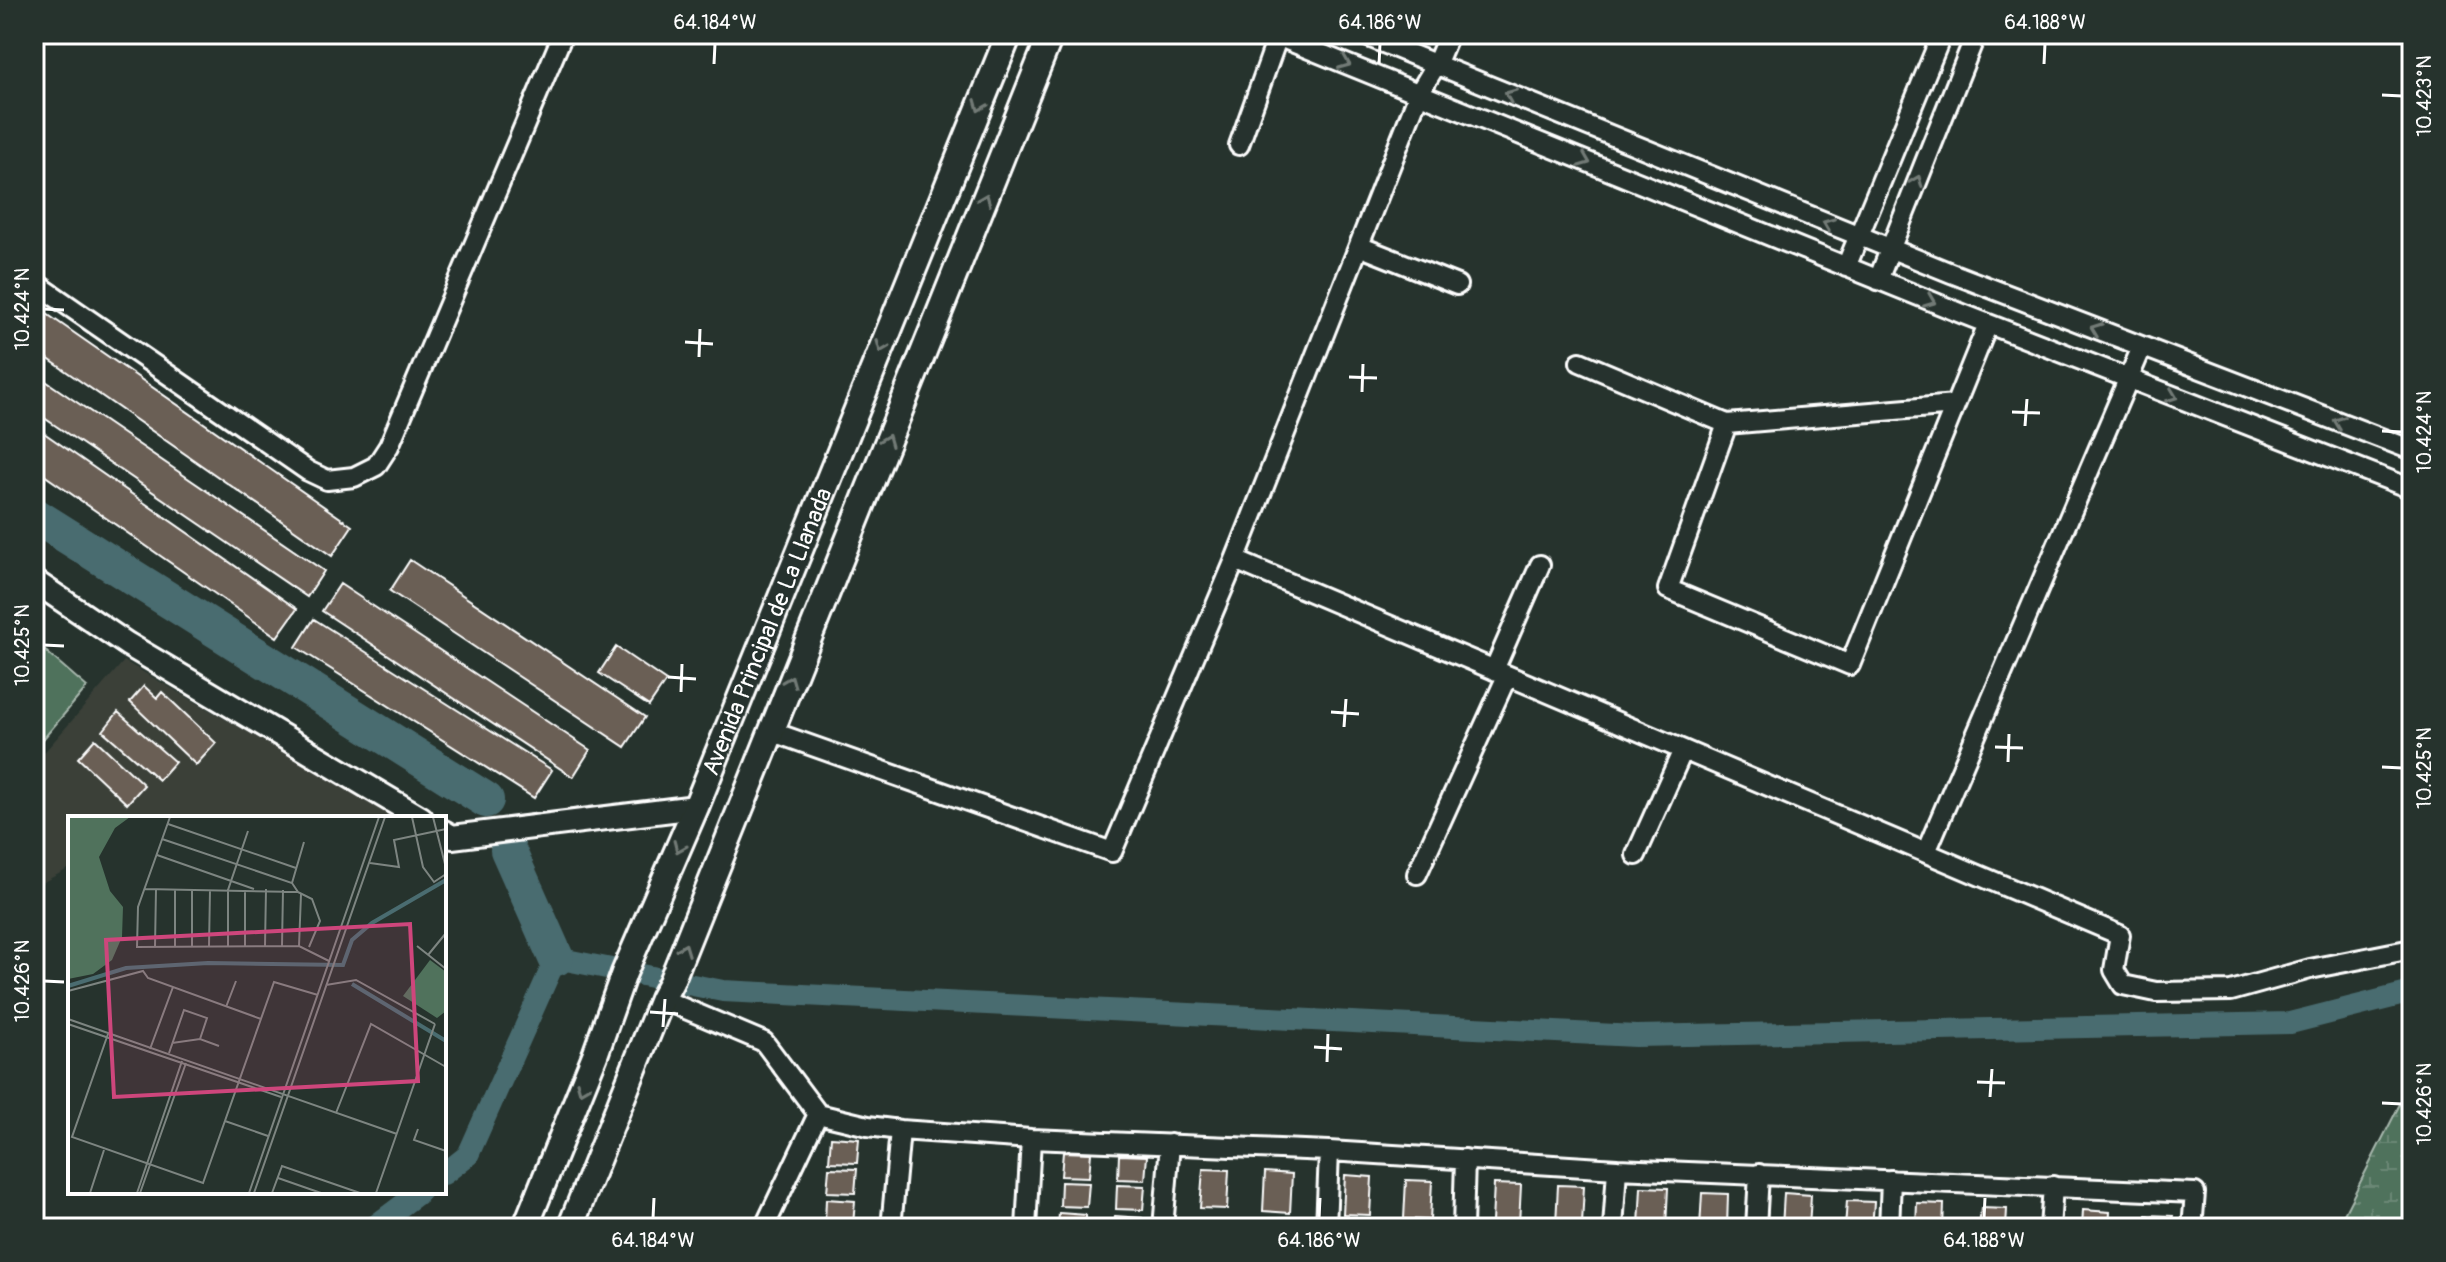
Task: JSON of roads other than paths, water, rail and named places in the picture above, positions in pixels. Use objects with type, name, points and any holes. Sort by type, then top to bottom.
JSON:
[{"type":"main road","name":"Avenida Principal de La Llanada","points":[[525,1228],[595,1055],[624,973],[696,807],[1009,34]]},
{"type":"main road","name":"Avenida Principal de La Llanada","points":[[570,1228],[1051,34]]},
{"type":"main road","points":[[696,807],[724,802],[748,786]]},
{"type":"main road","points":[[696,807],[716,819],[724,845]]},
{"type":"street","points":[[34,282],[308,471],[327,480],[354,477],[376,466],[389,446],[563,34]]},
{"type":"street","points":[[1361,34],[1890,249],[2412,450]]},
{"type":"street","points":[[770,731],[1112,852],[1235,560],[1419,93],[1436,65],[1449,34]]},
{"type":"street","points":[[1846,267],[1942,34]]},
{"type":"street","points":[[1878,280],[1976,34]]},
{"type":"street","points":[[1239,145],[1275,35],[1988,324],[2412,489]]},
{"type":"street","points":[[1359,246],[1457,285]]},
{"type":"street","points":[[1727,424],[1668,589],[1850,665],[1988,324]]},
{"type":"street","points":[[1926,852],[2142,347]]},
{"type":"street","points":[[1580,362],[1727,424],[1955,405]]},
{"type":"street","points":[[1235,560],[2120,935],[2114,970],[2123,985],[2156,992],[2231,991],[2310,969],[2412,949]]},
{"type":"street","points":[[1417,874],[1500,673],[1540,565]]},
{"type":"street","points":[[34,581],[127,644],[418,816]]},
{"type":"street","points":[[1636,855],[1683,750]]},
{"type":"street","points":[[446,833],[452,837],[696,807]]},
{"type":"street","points":[[662,999],[764,1042],[818,1114],[868,1126],[1031,1139],[1329,1151],[1617,1169],[2195,1193],[2192,1228]]},
{"type":"street","points":[[764,1228],[818,1114]]},
{"type":"street","points":[[891,1228],[900,1130]]},
{"type":"street","points":[[1026,1228],[1031,1139]]},
{"type":"street","points":[[1163,1228],[1170,1144]]},
{"type":"street","points":[[1326,1228],[1329,1151]]},
{"type":"street","points":[[1463,1228],[1465,1159]]},
{"type":"street","points":[[1613,1228],[1617,1169]]},
{"type":"street","points":[[1756,1228],[1759,1174]]},
{"type":"street","points":[[1889,1228],[1891,1180]]},
{"type":"street","points":[[2050,1228],[2053,1186]]},
{"type":"waterway","points":[[34,515],[486,800]]},
{"type":"waterway","points":[[508,850],[556,958]]},
{"type":"waterway","points":[[446,1172],[468,1155],[556,958],[723,991],[1636,1036],[2290,1023],[2412,992]]},
{"type":"waterway","points":[[372,1228],[417,1194]]}]
